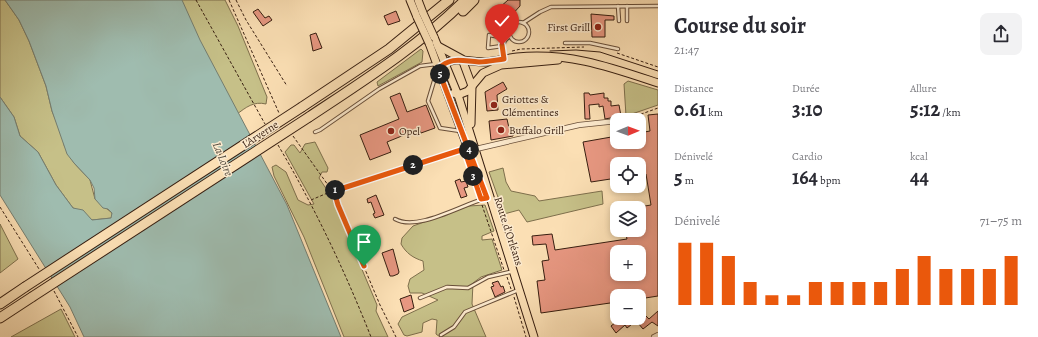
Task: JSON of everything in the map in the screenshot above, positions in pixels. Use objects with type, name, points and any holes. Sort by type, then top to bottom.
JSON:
[{"type":"highway","name":"L'Arverne","points":[[0,318],[361,82],[438,26],[465,0]]},
{"type":"highway","points":[[438,26],[456,17],[474,0]]},
{"type":"highway","name":"L'Arverne","points":[[0,304],[389,49],[446,1]]},
{"type":"main road","name":"Route d'Orléans","points":[[410,0],[434,38],[458,95],[534,337]]},
{"type":"main road","name":"Route d'Orléans","points":[[418,0],[420,15],[429,43],[462,131],[530,337]]},
{"type":"main road","points":[[438,46],[462,59],[472,86],[471,134]]},
{"type":"main road","points":[[437,66],[452,60],[462,59],[478,62],[518,57],[565,58],[598,63],[658,83]]},
{"type":"main road","points":[[446,91],[458,95],[468,91],[483,73],[501,65],[550,61],[565,58]]},
{"type":"street","points":[[476,149],[579,125],[610,122]]},
{"type":"street","points":[[654,337],[658,335]]},
{"type":"lane","points":[[618,6],[619,22]]},
{"type":"lane","points":[[627,6],[627,21]]},
{"type":"lane","points":[[504,59],[502,46],[504,40],[510,35],[513,24],[523,23],[540,12],[551,8],[658,6]]},
{"type":"lane","points":[[510,35],[517,42],[526,39],[528,30],[523,23]]},
{"type":"lane","points":[[502,46],[488,48],[489,35],[500,37],[510,35]]},
{"type":"lane","points":[[565,43],[590,43],[618,49]]},
{"type":"lane","points":[[315,132],[379,89],[420,66],[437,66],[428,101],[440,128],[462,131]]},
{"type":"lane","points":[[395,219],[406,222],[420,221],[484,199]]},
{"type":"lane","points":[[420,298],[446,287],[468,288],[488,277],[508,273]]},
{"type":"lane","points":[[441,335],[457,324],[465,312],[514,291]]},
{"type":"path","points":[[196,0],[265,124]]},
{"type":"path","points":[[229,0],[282,119]]},
{"type":"path","points":[[236,0],[246,20],[286,86]]},
{"type":"path","points":[[509,52],[521,49],[586,47]]},
{"type":"path","points":[[612,52],[658,67]]},
{"type":"path","points":[[645,113],[658,108]]},
{"type":"path","points":[[290,131],[328,185],[334,191],[338,205],[380,305],[396,337]]},
{"type":"path","points":[[276,143],[310,200],[356,298],[371,337]]},
{"type":"path","points":[[310,200],[464,149]]},
{"type":"path","name":"Route d'Orléans","points":[[484,199],[514,291],[526,337]]},
{"type":"shaded area","points":[[0,0],[5,0],[19,20],[29,41],[46,86],[52,111],[63,138],[64,145],[74,163],[90,180],[95,199],[112,213],[112,218],[92,220],[84,213],[73,208],[56,185],[38,152],[20,136],[14,117],[0,97]]},
{"type":"shaded area","points":[[179,0],[225,0],[238,26],[267,97],[266,104],[258,103],[250,105],[236,115]]},
{"type":"shaded area","points":[[421,49],[423,51],[422,62],[378,86],[377,82]]},
{"type":"shaded area","points":[[628,81],[658,90],[658,105],[635,113],[626,113],[624,84]]},
{"type":"shaded area","points":[[315,142],[328,168],[327,172],[322,172],[319,178],[331,196],[377,305],[376,311],[388,337],[344,337],[304,237],[274,176],[272,167],[276,165],[286,172],[298,200],[308,205],[314,204],[285,152],[291,145],[294,145],[300,153],[305,144]]},
{"type":"shaded area","points":[[503,168],[506,182],[511,191],[535,196],[539,201],[602,191],[603,204],[527,222],[519,210],[504,214],[489,172]]},
{"type":"shaded area","points":[[485,205],[494,231],[482,236],[482,240],[492,239],[502,270],[481,277],[473,283],[472,304],[486,337],[440,337],[436,334],[437,320],[432,319],[423,323],[422,332],[407,336],[404,335],[398,324],[402,317],[438,300],[422,293],[410,293],[408,286],[410,279],[424,270],[423,261],[413,257],[405,250],[401,244],[402,238],[413,226],[469,206]]},
{"type":"shaded area","points":[[0,224],[18,259],[0,273]]},
{"type":"shaded area","points":[[61,309],[75,337],[11,337]]},
{"type":"water","name":"La Loire","points":[[5,0],[182,0],[200,40],[287,205],[341,337],[84,337],[70,307],[0,195],[0,97],[14,117],[20,136],[38,152],[56,185],[73,208],[83,210],[92,220],[111,218],[112,213],[108,209],[103,208],[95,199],[94,188],[90,180],[67,154],[52,111],[46,86],[29,41],[19,20]]},
{"type":"building","points":[[508,0],[520,0],[520,6],[509,18],[502,18],[502,23],[496,29],[490,29],[490,16]]},
{"type":"building","points":[[258,9],[265,18],[269,16],[272,20],[263,26],[253,12]]},
{"type":"building","points":[[396,11],[400,21],[388,25],[384,16]]},
{"type":"building","points":[[591,14],[614,16],[614,20],[605,20],[605,37],[592,37]]},
{"type":"building","points":[[316,33],[322,48],[313,51],[310,35]]},
{"type":"building","points":[[503,82],[507,89],[497,95],[498,110],[487,111],[485,92]]},
{"type":"building","name":"Opel","points":[[400,93],[407,112],[426,105],[435,128],[421,133],[419,129],[387,142],[391,152],[370,160],[360,135],[399,119],[390,97]]},
{"type":"building","points":[[584,93],[589,93],[590,95],[604,93],[604,98],[608,98],[608,101],[611,101],[611,106],[619,105],[620,113],[610,113],[610,118],[605,119],[603,106],[599,107],[599,104],[589,105],[590,119],[585,119]]},
{"type":"building","points":[[658,114],[658,296],[646,298],[646,289],[610,289],[610,303],[541,313],[537,281],[545,280],[542,261],[549,260],[546,244],[533,245],[532,236],[552,234],[555,250],[627,239],[627,237],[646,237],[646,206],[651,205],[646,174],[646,157],[610,157],[610,179],[591,182],[583,142],[610,137],[610,149],[646,149],[646,132],[650,131],[648,115]]},
{"type":"building","name":"Buffalo Grill","points":[[507,119],[509,128],[512,128],[513,136],[491,140],[489,121]]},
{"type":"building","points":[[460,179],[461,182],[466,181],[468,187],[464,188],[467,196],[461,198],[455,181]]},
{"type":"building","points":[[376,195],[384,215],[375,218],[373,214],[375,213],[371,202],[368,203],[367,199]]},
{"type":"building","points":[[393,249],[399,272],[398,274],[390,276],[382,253]]},
{"type":"building","points":[[498,281],[501,287],[503,286],[505,292],[495,297],[491,287],[494,286],[492,283]]},
{"type":"building","points":[[411,295],[414,308],[404,312],[400,299]]},
{"type":"building","points":[[658,311],[658,326],[652,322],[643,329],[640,325],[646,325],[646,316],[649,319]]},
{"type":"building","points":[[612,325],[625,325],[616,333],[611,326]]},
{"type":"tram line","points":[[550,51],[576,50],[600,52],[658,71]]},
{"type":"place","name":"First Grill","points":[[598,27]]},
{"type":"place","name":"Griottes & Clémentines","points":[[494,105]]},
{"type":"place","name":"Buffalo Grill","points":[[501,130]]},
{"type":"place","name":"Opel","points":[[391,131]]},
{"type":"route","points":[[364,266],[338,205],[334,191],[337,189],[464,149],[481,199],[487,198],[438,69],[443,64],[452,60],[462,59],[487,62],[504,59],[502,45]]}]
